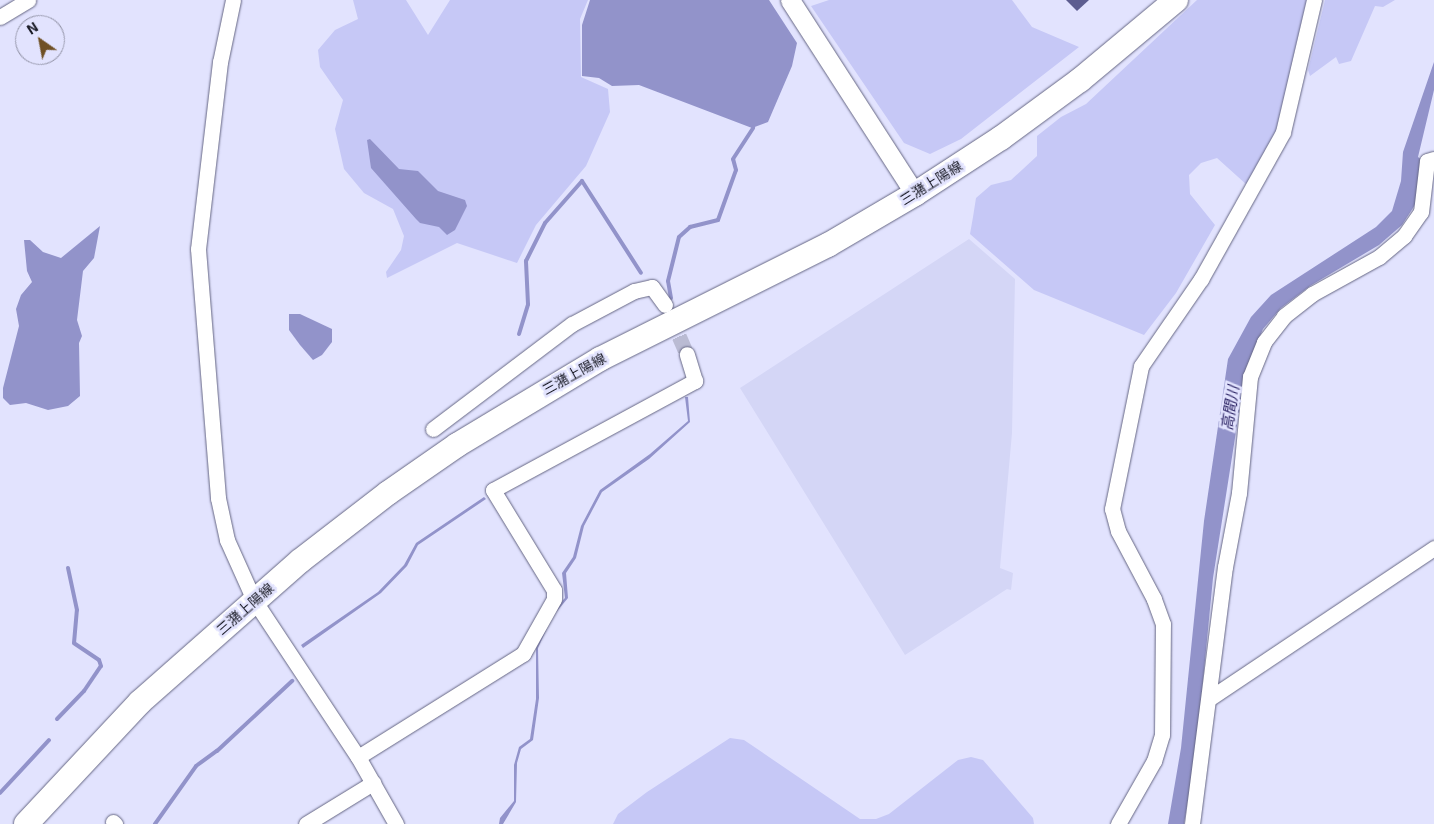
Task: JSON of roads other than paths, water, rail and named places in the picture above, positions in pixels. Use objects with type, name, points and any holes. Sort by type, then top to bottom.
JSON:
[{"type":"main road","name":"三潴上陽線","points":[[26,824],[140,702],[254,600],[388,493],[534,397],[600,359],[828,245],[915,194],[1001,138],[1080,80],[1176,0]]},
{"type":"street","points":[[0,17],[28,0]]},
{"type":"street","points":[[233,0],[220,62],[198,249],[218,498],[227,540],[254,600],[358,757],[396,824]]},
{"type":"street","points":[[790,0],[915,194]]},
{"type":"street","points":[[1118,824],[1154,761],[1162,726],[1164,624],[1154,599],[1118,531],[1112,509],[1141,366],[1201,279],[1283,132],[1314,0]]},
{"type":"street","points":[[1192,824],[1210,698],[1225,567],[1239,493],[1250,377],[1264,342],[1284,316],[1312,294],[1379,257],[1404,236],[1421,212],[1427,161],[1434,159]]},
{"type":"street","points":[[433,429],[572,324],[634,291],[652,287],[665,305]]},
{"type":"street","points":[[358,757],[523,654],[554,599],[554,590],[493,490],[695,381],[687,354]]},
{"type":"street","points":[[1210,698],[1434,548]]},
{"type":"street","points":[[306,824],[373,783]]},
{"type":"water","points":[[590,0],[769,0],[797,43],[792,66],[768,122],[752,128],[639,85],[612,86],[599,78],[582,76],[582,25]]},
{"type":"water","name":"高間川","points":[[1434,62],[1434,90],[1418,157],[1422,160],[1418,199],[1413,208],[1402,225],[1379,245],[1310,286],[1281,308],[1263,329],[1246,368],[1213,578],[1196,753],[1184,824],[1168,824],[1181,748],[1204,521],[1228,359],[1251,317],[1271,295],[1376,227],[1392,211],[1401,181],[1403,152]]},
{"type":"water","points":[[370,139],[399,169],[418,171],[438,191],[465,200],[467,206],[455,230],[447,235],[439,227],[420,223],[416,219],[371,168],[367,140]]},
{"type":"water","points":[[100,226],[94,258],[83,271],[77,320],[82,336],[79,343],[80,396],[68,406],[48,410],[26,403],[10,405],[3,398],[3,388],[19,326],[16,309],[21,295],[32,282],[27,271],[24,240],[30,240],[43,252],[61,258]]},
{"type":"water","points":[[289,314],[300,314],[332,329],[332,342],[322,355],[313,360],[300,345],[289,330]]},
{"type":"water","points":[[685,397],[688,397],[690,422],[649,459],[602,492],[584,526],[576,558],[566,573],[568,598],[552,617],[538,648],[539,698],[533,740],[521,749],[517,763],[516,802],[503,824],[499,824],[500,818],[514,801],[514,765],[519,747],[530,739],[536,699],[536,648],[556,607],[565,598],[562,573],[573,557],[581,526],[600,490],[650,454],[688,421]]},
{"type":"water","points":[[484,497],[486,499],[418,545],[407,566],[381,593],[303,648],[301,645],[378,592],[404,565],[416,543]]},
{"type":"waterway","points":[[671,298],[668,281],[679,237],[690,227],[718,220],[736,170],[733,159],[753,128]]},
{"type":"waterway","points":[[519,334],[528,304],[526,261],[545,223],[582,181],[641,273]]},
{"type":"waterway","points":[[57,719],[84,691],[101,666],[99,660],[74,643],[77,610],[68,568]]},
{"type":"waterway","points":[[155,824],[196,766],[217,751],[292,681]]},
{"type":"waterway","points":[[0,793],[49,740]]},
{"type":"tunnel","points":[[670,315],[687,354]]}]
